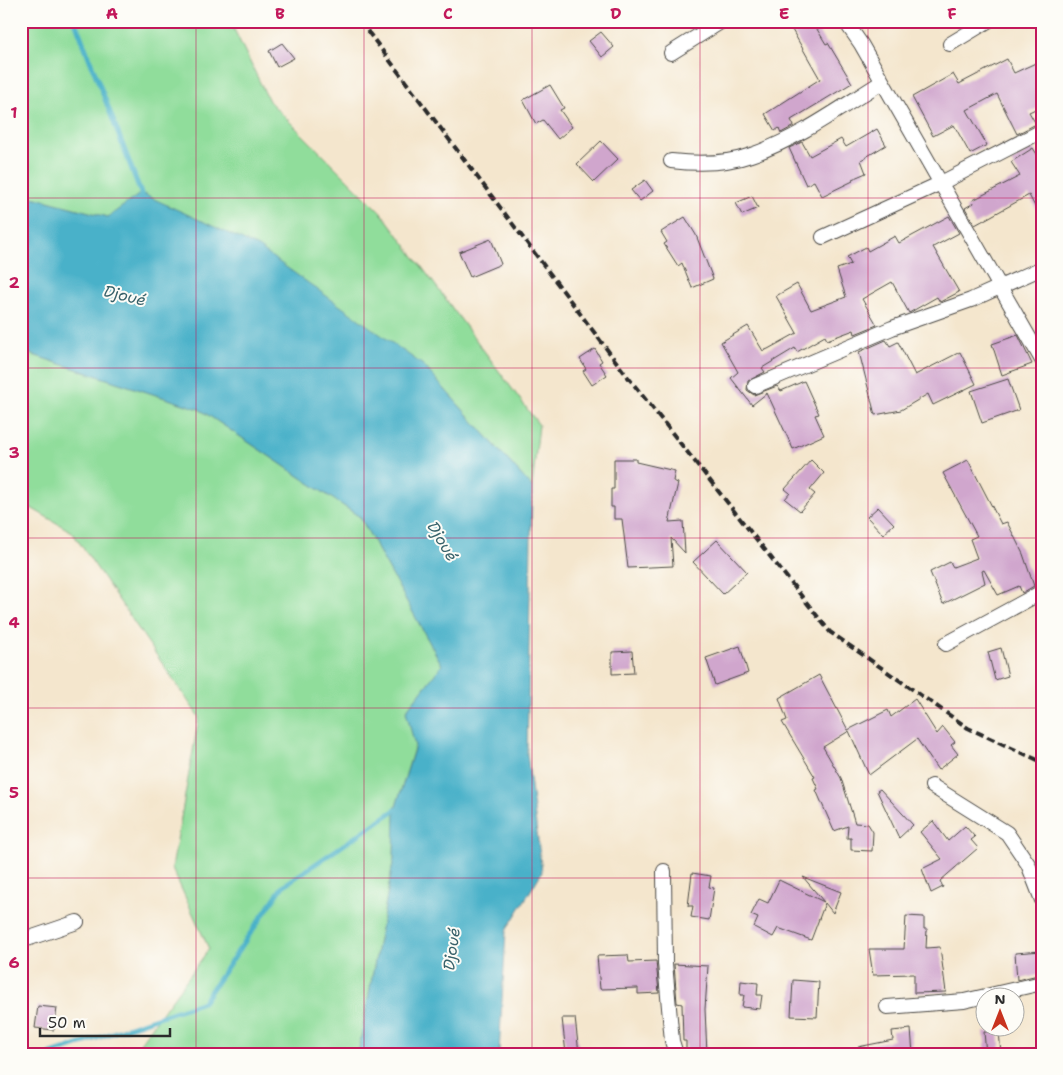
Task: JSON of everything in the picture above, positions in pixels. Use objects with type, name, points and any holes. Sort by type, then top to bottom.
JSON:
[{"type":"street","points":[[671,53],[722,21]]},
{"type":"street","points":[[845,21],[861,44],[1042,360]]},
{"type":"street","points":[[950,44],[988,21]]},
{"type":"street","points":[[671,162],[694,164],[750,155],[784,141],[882,82]]},
{"type":"street","points":[[823,237],[941,184],[1042,131]]},
{"type":"street","points":[[755,386],[892,328],[971,300],[1042,268]]},
{"type":"street","points":[[946,644],[1042,592]]},
{"type":"street","points":[[932,786],[1007,833],[1028,864],[1042,900]]},
{"type":"street","points":[[664,871],[665,964],[672,1041],[676,1054]]},
{"type":"street","points":[[21,941],[77,922]]},
{"type":"street","points":[[887,1007],[964,1001],[1042,983]]},
{"type":"green space","points":[[21,21],[230,21],[269,101],[384,216],[539,425],[532,487],[423,365],[108,217],[21,194]]},
{"type":"green space","points":[[21,351],[199,409],[360,517],[442,665],[406,711],[415,745],[395,810],[394,857],[358,1054],[132,1054],[209,949],[172,868],[199,717],[72,532],[21,502]]},
{"type":"water","name":"Djoué","points":[[141,193],[258,247],[423,365],[532,487],[527,754],[542,872],[506,931],[499,1054],[358,1054],[394,858],[395,810],[415,746],[406,711],[442,665],[360,517],[199,409],[21,351],[21,194],[108,217]]},
{"type":"building","points":[[787,21],[812,21],[826,44],[828,43],[852,83],[791,120],[794,126],[781,133],[779,128],[775,131],[765,114],[820,79]]},
{"type":"building","points":[[601,32],[614,47],[602,57],[589,41]]},
{"type":"building","points":[[282,43],[294,58],[277,67],[269,51]]},
{"type":"building","points":[[1007,59],[1014,73],[1042,60],[1042,106],[1029,112],[1036,124],[1017,134],[997,94],[967,110],[987,145],[970,154],[954,125],[933,136],[912,97],[953,74],[959,84]]},
{"type":"building","points":[[550,85],[564,108],[560,110],[572,127],[558,139],[543,120],[536,124],[523,100]]},
{"type":"building","points":[[877,129],[886,145],[861,160],[866,173],[822,196],[814,181],[806,185],[789,148],[802,142],[810,156],[841,139],[846,147]]},
{"type":"building","points":[[601,141],[618,159],[594,182],[577,164]]},
{"type":"building","points":[[1033,148],[1042,162],[1042,220],[1029,195],[975,225],[965,208],[974,203],[973,200],[1020,176],[1011,162]]},
{"type":"building","points":[[645,180],[653,191],[640,201],[631,190]]},
{"type":"building","points":[[752,196],[758,208],[742,215],[736,203]]},
{"type":"building","points":[[949,216],[959,233],[933,247],[959,292],[940,302],[937,297],[909,313],[892,282],[862,299],[877,325],[855,334],[854,330],[827,340],[825,336],[797,352],[795,348],[762,368],[765,372],[748,381],[747,390],[754,395],[777,386],[781,391],[804,381],[819,414],[815,415],[824,435],[793,449],[767,393],[752,405],[731,378],[738,372],[721,342],[748,326],[763,351],[797,333],[776,296],[797,284],[811,310],[846,297],[837,269],[851,264],[847,257],[866,247],[868,251],[895,236],[899,243]]},
{"type":"building","points":[[685,217],[696,235],[713,279],[692,288],[682,263],[678,266],[664,244],[667,242],[661,232]]},
{"type":"building","points":[[491,239],[501,264],[470,277],[459,252]]},
{"type":"building","points":[[1018,335],[1032,364],[1002,375],[992,344]]},
{"type":"building","points":[[886,340],[890,346],[898,342],[915,375],[960,352],[976,384],[933,405],[928,394],[901,410],[875,415],[859,352]]},
{"type":"building","points":[[595,349],[602,361],[599,363],[607,375],[592,385],[583,371],[586,369],[580,359]]},
{"type":"building","points":[[1008,379],[1019,410],[982,423],[971,391]]},
{"type":"building","points":[[614,459],[636,459],[636,462],[675,471],[673,481],[678,483],[669,522],[683,521],[685,553],[671,538],[673,566],[628,568],[622,519],[614,519],[614,507],[611,507],[611,489],[614,489]]},
{"type":"building","points":[[811,460],[824,473],[810,490],[815,494],[800,511],[785,499],[790,493],[785,489]]},
{"type":"building","points":[[968,460],[1001,524],[1007,522],[1023,554],[1034,586],[1022,593],[1019,586],[998,595],[984,570],[982,571],[985,583],[943,604],[930,572],[950,562],[953,567],[977,558],[970,539],[977,536],[943,473]]},
{"type":"building","points":[[878,507],[894,524],[883,534],[867,517]]},
{"type":"building","points":[[717,540],[747,572],[723,594],[693,562]]},
{"type":"building","points":[[740,646],[748,673],[715,685],[706,658]]},
{"type":"building","points":[[1001,648],[1008,676],[995,680],[988,652]]},
{"type":"building","points":[[632,651],[634,673],[612,674],[612,652]]},
{"type":"building","points":[[819,675],[848,730],[888,710],[891,717],[915,699],[937,734],[943,727],[955,742],[951,745],[958,754],[938,770],[917,739],[869,775],[849,731],[823,747],[841,778],[855,823],[868,824],[873,832],[872,851],[851,850],[851,838],[847,838],[848,826],[834,831],[816,790],[818,789],[813,778],[815,777],[782,722],[787,720],[779,698]]},
{"type":"building","points":[[880,789],[913,825],[899,838],[877,791]]},
{"type":"building","points":[[933,821],[948,841],[965,826],[975,837],[971,840],[978,848],[940,881],[943,887],[931,893],[922,869],[942,859],[920,832]]},
{"type":"building","points":[[692,873],[711,876],[709,887],[714,888],[709,920],[691,917],[693,906],[688,906]]},
{"type":"building","points":[[803,877],[841,892],[833,913],[825,903],[811,940],[778,928],[773,937],[754,927],[758,918],[751,915],[759,899],[768,903],[779,880],[824,902]]},
{"type":"building","points":[[906,916],[924,917],[924,929],[927,929],[926,948],[940,947],[946,992],[914,993],[914,974],[873,975],[869,949],[904,949]]},
{"type":"building","points":[[1042,951],[1042,974],[1017,980],[1015,953]]},
{"type":"building","points":[[628,955],[629,962],[656,961],[659,993],[638,994],[638,988],[600,989],[597,956]]},
{"type":"building","points":[[674,964],[708,966],[705,1009],[707,1054],[686,1054],[686,1041],[683,1041],[682,1004],[677,1003]]},
{"type":"building","points":[[793,980],[819,982],[817,1017],[791,1016]]},
{"type":"building","points":[[741,981],[758,983],[757,995],[762,995],[760,1009],[742,1007],[744,995],[740,995]]},
{"type":"building","points":[[38,1006],[57,1008],[54,1030],[35,1028]]},
{"type":"building","points":[[562,1018],[575,1018],[579,1053],[566,1054]]},
{"type":"building","points":[[911,1029],[913,1054],[858,1054],[858,1047],[893,1040],[892,1031]]},
{"type":"building","points":[[985,1038],[1000,1038],[1001,1054],[986,1054]]},
{"type":"waterway","points":[[75,21],[141,193],[141,199]]},
{"type":"waterway","points":[[51,1054],[203,1002],[283,886],[395,810],[400,810]]},
{"type":"railway","points":[[360,21],[627,376],[830,632],[968,728],[1042,762]]}]
